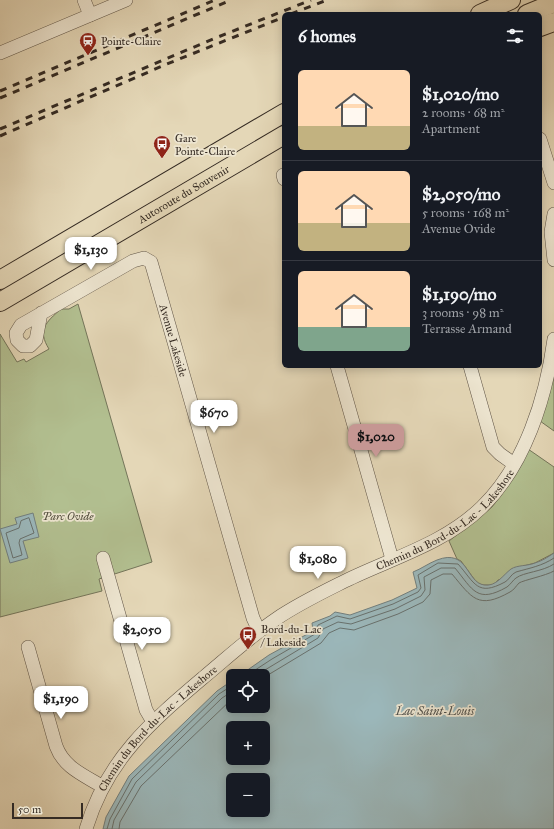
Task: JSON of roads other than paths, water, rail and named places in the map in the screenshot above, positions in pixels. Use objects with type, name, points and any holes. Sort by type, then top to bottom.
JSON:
[{"type":"highway","points":[[485,12],[512,0]]},
{"type":"highway","points":[[532,12],[554,3]]},
{"type":"highway","points":[[542,26],[554,22]]},
{"type":"highway","name":"Autoroute du Souvenir","points":[[0,280],[282,114]]},
{"type":"highway","name":"Autoroute du Souvenir","points":[[0,302],[282,137]]},
{"type":"street","points":[[84,0],[90,15]]},
{"type":"street","points":[[0,53],[126,0]]},
{"type":"street","points":[[542,145],[554,183]]},
{"type":"street","points":[[554,214],[551,232],[554,260]]},
{"type":"street","name":"Avenue Lakeside","points":[[41,313],[133,261],[144,258],[151,262],[253,618],[259,631]]},
{"type":"street","name":"Chemin du Bord-du-Lac - Lakeshore","points":[[86,829],[103,787],[124,753],[153,722],[259,631],[299,604],[392,559],[431,544],[476,512],[496,491],[514,464],[531,427],[543,394],[554,339]]},
{"type":"street","points":[[338,368],[392,559]]},
{"type":"street","points":[[471,368],[493,447],[514,464]]},
{"type":"street","points":[[103,558],[146,710],[153,722]]},
{"type":"street","points":[[28,647],[56,746],[61,757],[74,770],[103,787]]},
{"type":"water","points":[[33,513],[39,537],[23,541],[28,558],[10,563],[0,529],[17,524],[15,518]]},
{"type":"water","name":"Lac Saint-Louis","points":[[554,553],[554,829],[103,829],[106,817],[129,776],[217,691],[226,685],[226,713],[270,713],[270,669],[249,669],[269,655],[313,631],[312,623],[330,616],[335,612],[350,615],[392,600],[417,588],[413,572],[437,560],[455,558],[461,562],[478,583],[488,585],[499,580],[513,568],[532,564],[545,559]]},
{"type":"railway","points":[[0,91],[215,0]]},
{"type":"railway","points":[[0,98],[231,0]]},
{"type":"railway","points":[[0,129],[213,39],[311,0]]},
{"type":"railway","points":[[296,12],[327,0]]},
{"type":"railway","points":[[0,136],[167,64],[282,18]]},
{"type":"place","name":"Pointe-Claire","points":[[88,56]]},
{"type":"place","name":"Gare Pointe-Claire","points":[[162,159]]},
{"type":"place","name":"Bord-du-Lac / Lakeside","points":[[248,650]]},
{"type":"park label","name":"Parc Ovide","points":[[68,516]]}]
